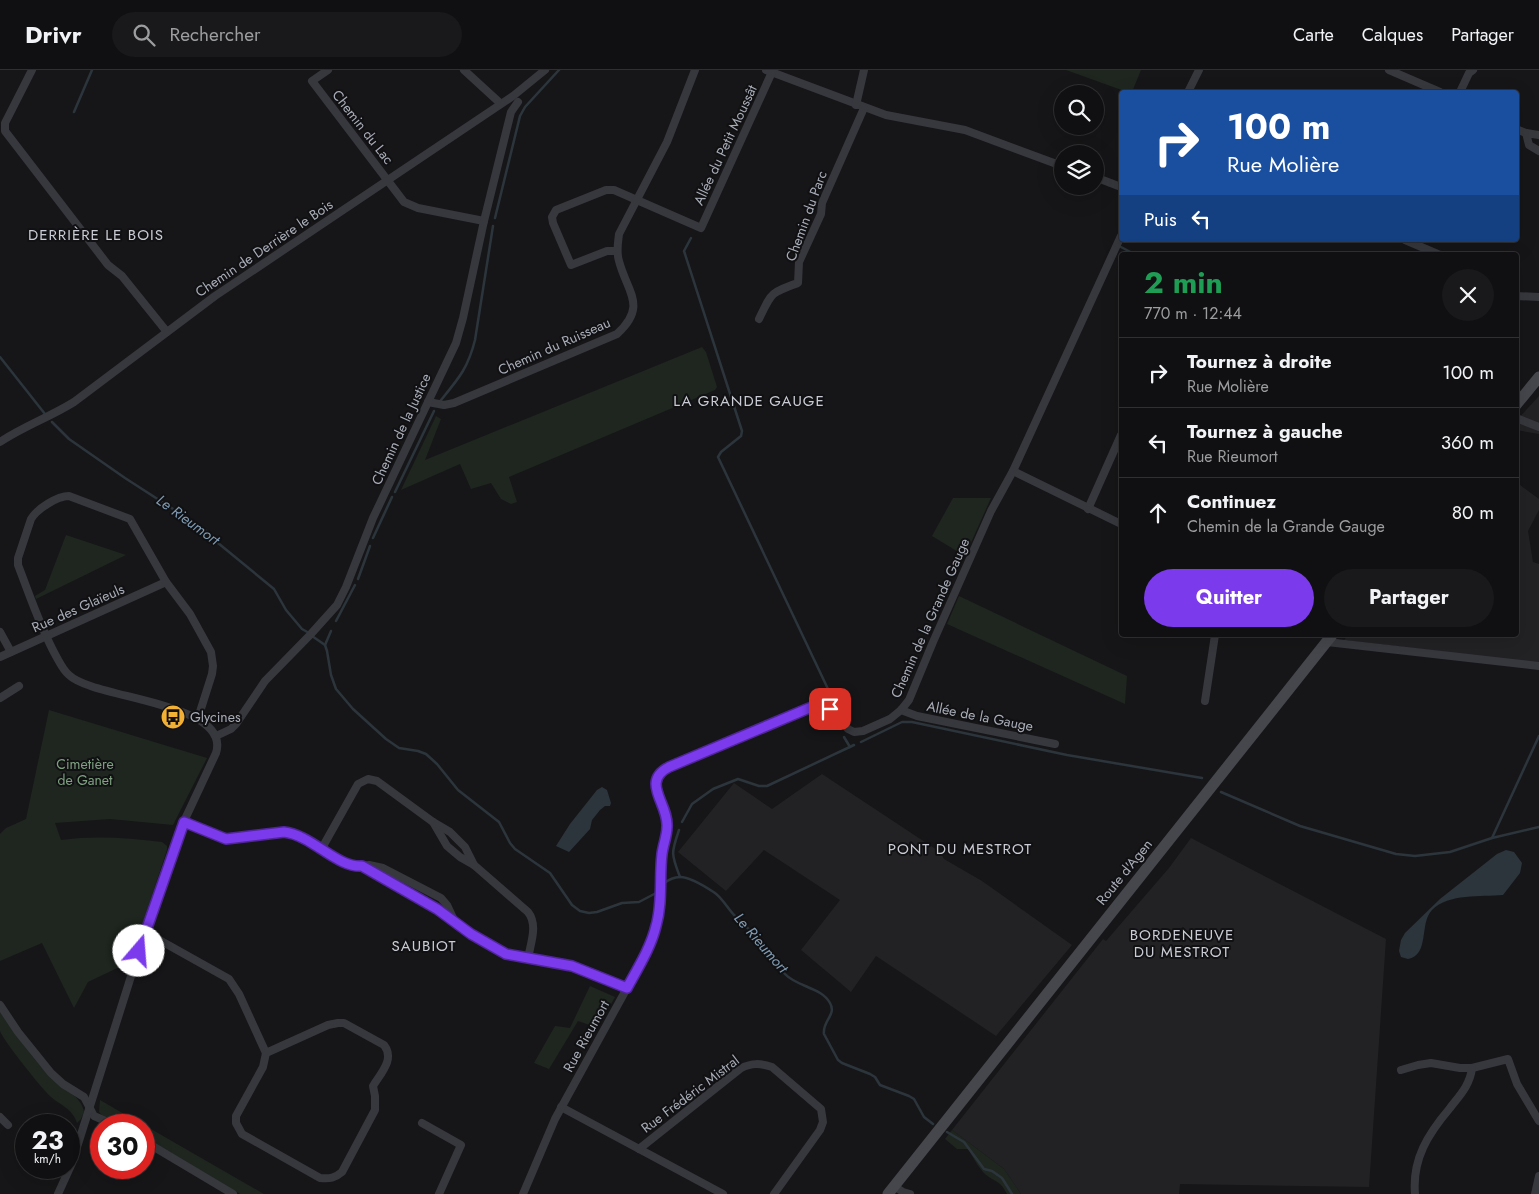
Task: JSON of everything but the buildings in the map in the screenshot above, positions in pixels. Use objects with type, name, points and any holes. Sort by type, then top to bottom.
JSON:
[{"type":"main road","points":[[1519,401],[1539,377]]},
{"type":"main road","name":"Route d'Agen","points":[[891,1190],[1330,638]]},
{"type":"street","points":[[32,70],[5,123],[6,131],[108,265],[122,276],[167,332]]},
{"type":"street","name":"Chemin du Lac","points":[[328,70],[312,81],[388,179]]},
{"type":"street","points":[[464,70],[500,103]]},
{"type":"street","name":"Chemin de Derrière le Bois","points":[[0,442],[74,402],[215,296],[526,86],[545,70]]},
{"type":"street","points":[[636,200],[614,190],[606,190],[556,210],[552,217],[571,266],[608,251],[617,251],[619,234],[667,142],[695,70]]},
{"type":"street","points":[[856,105],[864,70]]},
{"type":"street","points":[[1189,90],[1199,70]]},
{"type":"street","points":[[1390,70],[1435,90]]},
{"type":"street","points":[[1461,90],[1469,72],[1473,70]]},
{"type":"street","points":[[769,71],[864,108],[902,119],[965,130],[1054,163]]},
{"type":"street","name":"Allée du Petit Moussât","points":[[636,200],[701,228],[769,71]]},
{"type":"street","name":"Chemin de la Justice","points":[[217,741],[236,724],[265,681],[337,605],[346,587],[373,518],[456,343],[511,112],[518,102]]},
{"type":"street","name":"Chemin du Parc","points":[[759,319],[770,296],[774,292],[798,283],[799,262],[821,214],[822,203],[864,108]]},
{"type":"street","points":[[1519,130],[1539,135]]},
{"type":"street","points":[[1526,133],[1529,145],[1539,151]]},
{"type":"street","points":[[388,179],[404,202],[411,206],[484,221]]},
{"type":"street","points":[[1104,180],[1119,186]]},
{"type":"street","name":"Chemin de la Grande Gauge","points":[[660,888],[662,854],[668,824],[666,812],[656,788],[656,780],[662,771],[814,706],[826,706],[836,714],[848,729],[854,732],[864,731],[890,719],[909,700],[991,511],[1013,471],[1119,240]]},
{"type":"street","points":[[1410,242],[1433,252]]},
{"type":"street","name":"Chemin du Ruisseau","points":[[428,402],[444,405],[454,403],[617,334],[631,317],[634,305],[632,292],[619,262],[617,251]]},
{"type":"street","points":[[1519,296],[1539,297]]},
{"type":"street","points":[[1519,420],[1539,427]]},
{"type":"street","points":[[1088,508],[1119,439]]},
{"type":"street","points":[[1013,471],[1119,523]]},
{"type":"street","points":[[58,1194],[72,1163],[145,932],[184,822],[216,753],[217,741],[207,725],[198,718],[74,680],[65,672],[44,636],[18,564],[18,558],[34,513],[63,496],[68,496],[130,518],[166,582],[190,614],[211,652],[213,659],[212,674],[198,718]]},
{"type":"street","name":"Rue des Glaïeuls","points":[[0,656],[166,582]]},
{"type":"street","points":[[0,632],[11,652]]},
{"type":"street","points":[[1205,701],[1215,637]]},
{"type":"street","points":[[1330,638],[1539,666]]},
{"type":"street","points":[[0,698],[19,686]]},
{"type":"street","name":"Allée de la Gauge","points":[[901,710],[917,716],[1055,744]]},
{"type":"street","points":[[322,848],[358,784],[368,779],[377,781],[458,839],[468,851],[474,865]]},
{"type":"street","points":[[184,822],[222,839],[284,832],[294,833],[346,864],[356,867],[362,866],[437,909],[471,934],[506,954],[572,966],[627,988]]},
{"type":"street","points":[[433,822],[447,846],[460,857],[474,865],[533,918],[534,927],[528,958]]},
{"type":"street","name":"Rue Rieumort","points":[[523,1194],[543,1144],[561,1107],[627,988],[651,940],[659,910],[660,888]]},
{"type":"street","points":[[145,932],[220,973],[228,979],[239,994],[266,1053],[263,1067],[236,1116],[238,1130],[320,1178],[328,1179],[337,1176],[342,1172],[375,1110],[374,1086],[388,1060],[388,1050],[384,1045],[344,1023],[338,1022],[328,1024],[266,1053]]},
{"type":"street","points":[[0,1004],[39,1060],[63,1084],[84,1097],[93,1114]]},
{"type":"street","points":[[1402,1070],[1431,1063],[1472,1068],[1508,1059],[1517,1084],[1539,1121]]},
{"type":"street","name":"Rue Frédéric Mistral","points":[[638,1148],[741,1068],[748,1065],[764,1064],[772,1068],[821,1109],[824,1118],[820,1130],[774,1194]]},
{"type":"street","points":[[1415,1194],[1416,1166],[1423,1145],[1436,1125],[1465,1090],[1472,1068]]},
{"type":"street","points":[[561,1107],[723,1194]]},
{"type":"street","points":[[0,1117],[8,1124]]},
{"type":"street","points":[[422,1123],[461,1145],[439,1194]]},
{"type":"street","points":[[155,1148],[233,1194]]},
{"type":"street","points":[[1535,1194],[1539,1176]]},
{"type":"street","points":[[891,1190],[910,1194]]},
{"type":"shaded area","points":[[1539,396],[1539,434],[1519,431],[1519,418]]},
{"type":"shaded area","points":[[1519,484],[1539,499],[1539,510],[1528,531],[1533,562],[1539,564],[1539,663],[1344,640],[1346,637],[1519,637]]},
{"type":"shaded area","points":[[822,774],[940,852],[944,859],[982,881],[1072,945],[996,1036],[876,956],[851,992],[801,950],[840,900],[764,850],[726,891],[678,852],[734,783],[772,809]]},
{"type":"shaded area","points":[[602,787],[607,790],[611,803],[610,806],[605,806],[600,810],[592,820],[590,829],[569,852],[556,846],[570,824],[597,790]]},
{"type":"shaded area","points":[[1191,838],[1386,939],[1369,1187],[1180,1184],[1179,1194],[1021,1194],[1004,1169],[952,1130],[1103,939],[1106,941],[1169,868]]},
{"type":"shaded area","points":[[1506,850],[1514,852],[1522,863],[1520,873],[1503,895],[1456,898],[1439,905],[1428,916],[1419,951],[1415,956],[1408,959],[1401,957],[1399,951],[1401,940],[1405,933],[1440,899],[1497,854]]},
{"type":"green space","points":[[1066,70],[1141,70],[1133,90],[1121,90]]},
{"type":"green space","points":[[702,347],[706,352],[717,387],[715,390],[509,477],[517,502],[511,504],[501,499],[491,483],[471,489],[460,464],[401,490],[436,416],[441,419],[425,460]]},
{"type":"green space","points":[[953,498],[991,498],[965,556],[932,536]]},
{"type":"green space","points":[[66,535],[126,555],[36,599],[35,596],[45,590]]},
{"type":"green space","points":[[959,596],[1127,676],[1125,704],[947,624]]},
{"type":"green space","name":"Cimetière de Ganet","points":[[49,710],[207,758],[173,825],[110,819],[55,823],[61,840],[99,837],[124,838],[162,842],[167,846],[130,962],[88,982],[74,1008],[42,943],[0,961],[0,834],[6,828],[26,819]]},
{"type":"green space","points":[[590,986],[615,997],[598,1028],[578,1021],[549,1069],[534,1063],[555,1026],[570,1028]]},
{"type":"green space","points":[[0,1012],[38,1063],[53,1079],[80,1102],[84,1112],[80,1120],[80,1114],[72,1114],[46,1092],[23,1064],[0,1031]]},
{"type":"green space","points":[[100,1100],[124,1114],[101,1114],[99,1112]]},
{"type":"green space","points":[[952,1130],[1004,1169],[1021,1194],[1007,1194],[999,1183],[982,1171],[968,1149],[957,1149],[945,1139]]},
{"type":"green space","points":[[155,1131],[264,1194],[240,1194],[155,1144]]},
{"type":"waterway","points":[[74,112],[92,70]]},
{"type":"waterway","points":[[495,218],[520,116],[525,107],[559,70]]},
{"type":"waterway","points":[[441,400],[462,372],[475,340],[493,226]]},
{"type":"waterway","points":[[691,238],[684,251],[742,431],[741,436],[721,452],[718,457],[828,689]]},
{"type":"waterway","points":[[1121,247],[1130,252]]},
{"type":"waterway","name":"Le Rieumort","points":[[0,357],[45,414]]},
{"type":"waterway","points":[[395,492],[434,411]]},
{"type":"waterway","name":"Le Rieumort","points":[[52,422],[69,439],[204,529],[218,543],[274,589],[286,610],[302,629],[309,633]]},
{"type":"waterway","points":[[373,538],[392,497]]},
{"type":"waterway","points":[[358,579],[370,546]]},
{"type":"waterway","points":[[336,621],[355,585]]},
{"type":"waterway","points":[[325,645],[331,631]]},
{"type":"waterway","name":"Le Rieumort","points":[[312,636],[325,645],[336,689],[353,709],[386,739],[399,748],[426,754],[437,764],[458,790],[499,822],[515,849],[550,873],[572,905],[580,911],[597,912],[622,903],[639,902],[658,892]]},
{"type":"waterway","points":[[861,742],[902,722],[912,722],[1067,755],[1202,778]]},
{"type":"waterway","points":[[1492,838],[1539,736]]},
{"type":"waterway","points":[[844,737],[850,747]]},
{"type":"waterway","points":[[682,822],[692,804],[713,789],[738,779],[759,786],[767,786],[854,745]]},
{"type":"waterway","points":[[1221,792],[1300,826],[1396,854],[1415,856],[1450,852],[1492,838],[1539,827]]},
{"type":"waterway","points":[[679,830],[673,854],[680,877]]},
{"type":"waterway","name":"Le Rieumort","points":[[663,884],[673,878],[684,877],[718,895],[735,916],[775,956],[785,974],[796,982],[815,990],[830,1003],[832,1011],[825,1025],[824,1034],[838,1060],[870,1074],[875,1077],[880,1085],[914,1099],[924,1117],[933,1124]]},
{"type":"waterway","name":"Le Rieumort","points":[[947,1132],[964,1142],[984,1169],[992,1171],[1002,1178],[1012,1194]]},
{"type":"place","name":"Glycines","points":[[173,717]]},
{"type":"district","name":"DERRIÈRE LE BOIS","points":[[96,235]]},
{"type":"district","name":"LA GRANDE GAUGE","points":[[749,401]]},
{"type":"district","name":"PONT DU MESTROT","points":[[960,849]]},
{"type":"district","name":"BORDENEUVE DU MESTROT","points":[[1182,944]]},
{"type":"district","name":"SAUBIOT","points":[[424,946]]},
{"type":"route","points":[[139,951],[178,834],[184,822],[222,839],[284,832],[294,833],[350,866],[362,866],[437,909],[471,934],[506,954],[572,966],[627,988],[651,940],[659,910],[662,854],[668,824],[666,812],[656,788],[656,780],[659,774],[669,767],[814,706],[826,706],[830,709]]}]
